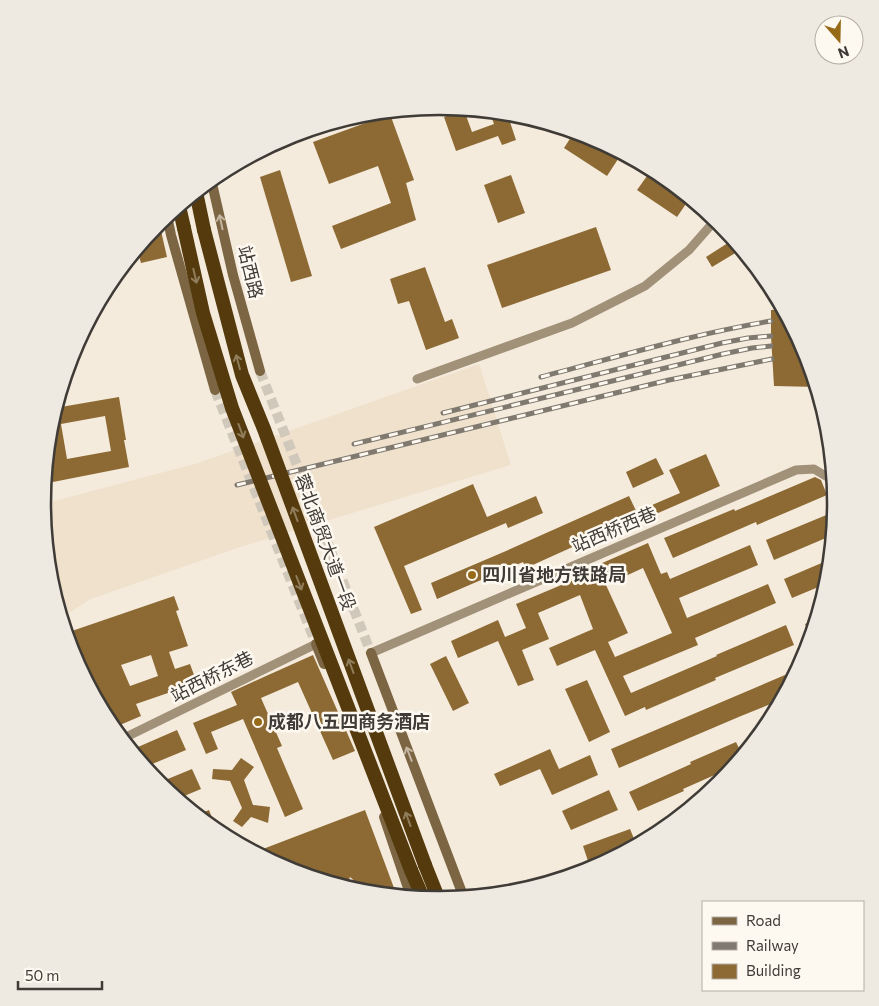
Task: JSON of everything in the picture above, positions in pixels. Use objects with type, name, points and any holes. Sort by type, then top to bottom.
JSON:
[{"type":"highway","name":"蓉北商贸大道一段","points":[[198,200],[242,375],[264,428],[436,891]]},
{"type":"highway","points":[[181,214],[203,313],[232,408],[420,890]]},
{"type":"main road","name":"站西路","points":[[214,187],[233,275],[260,371]]},
{"type":"main road","points":[[169,224],[215,390]]},
{"type":"main road","points":[[316,644],[377,796],[408,889]]},
{"type":"main road","points":[[371,653],[461,890]]},
{"type":"street","points":[[417,379],[572,323],[646,286],[689,250],[711,225]]},
{"type":"street","name":"站西桥西巷","points":[[371,653],[796,470],[814,468],[827,477]]},
{"type":"street","name":"站西桥东巷","points":[[129,736],[316,644]]},
{"type":"shaded area","points":[[479,364],[511,465],[240,547],[91,599],[67,614],[55,554],[51,502],[198,463]]},
{"type":"building","points":[[466,116],[472,132],[494,124],[492,118],[510,121],[516,140],[502,145],[498,136],[456,151],[444,117]]},
{"type":"building","points":[[391,118],[414,180],[406,183],[416,220],[341,249],[332,226],[391,203],[378,166],[329,184],[313,142],[371,121]]},
{"type":"building","points":[[571,138],[618,159],[607,176],[564,148]]},
{"type":"building","points":[[280,170],[312,276],[291,282],[260,177]]},
{"type":"building","points":[[511,175],[525,213],[498,223],[484,185]]},
{"type":"building","points":[[647,175],[686,204],[677,217],[637,190]]},
{"type":"building","points":[[596,227],[611,270],[502,308],[487,265]]},
{"type":"building","points":[[161,232],[167,257],[141,263],[139,257]]},
{"type":"building","points":[[728,243],[736,253],[712,267],[706,257]]},
{"type":"building","points":[[425,267],[445,322],[452,319],[459,338],[426,350],[409,301],[398,304],[390,279]]},
{"type":"building","points":[[771,310],[776,310],[788,331],[810,387],[774,386]]},
{"type":"building","points":[[119,397],[129,467],[53,482],[55,452],[63,407]],"holes":[[[105,416],[111,451],[67,459],[61,424]]]},
{"type":"building","points":[[706,454],[720,486],[649,517],[645,508],[680,493],[669,470]]},
{"type":"building","points":[[656,458],[664,474],[633,488],[626,472]]},
{"type":"building","points":[[815,477],[821,480],[827,495],[757,525],[756,522],[673,558],[664,538],[734,509],[735,511]]},
{"type":"building","points":[[473,484],[487,517],[536,496],[543,513],[508,528],[506,523],[404,566],[422,610],[411,614],[374,527]]},
{"type":"building","points":[[629,496],[639,517],[526,568],[523,562],[437,599],[431,583]]},
{"type":"building","points":[[828,515],[826,538],[774,560],[766,540]]},
{"type":"building","points":[[648,543],[661,574],[667,572],[670,579],[750,545],[758,565],[679,598],[687,618],[768,584],[776,603],[695,638],[698,645],[623,676],[631,693],[786,625],[794,645],[715,678],[716,680],[646,710],[645,707],[625,716],[595,650],[557,666],[549,648],[593,629],[580,595],[538,613],[549,639],[522,650],[534,680],[518,686],[498,641],[458,658],[451,641],[498,620],[505,637],[526,628],[516,604],[578,578],[577,574]],"holes":[[[643,568],[672,633],[615,657],[608,642],[628,633],[606,585]]]},
{"type":"building","points":[[823,563],[818,587],[792,598],[784,579]]},
{"type":"building","points":[[174,596],[179,610],[176,611],[188,646],[169,652],[175,669],[190,664],[197,683],[136,704],[141,716],[121,725],[91,675],[73,631]],"holes":[[[151,655],[158,676],[130,686],[121,665]]]},
{"type":"building","name":"成都八五四商务酒店","points":[[313,655],[355,751],[333,760],[298,682],[261,698],[282,746],[277,748],[303,809],[285,817],[243,719],[211,732],[218,749],[206,754],[193,723],[237,705],[231,692]]},
{"type":"building","points":[[446,656],[469,703],[453,711],[430,664]]},
{"type":"building","points":[[789,673],[772,704],[619,768],[611,749]]},
{"type":"building","points":[[587,680],[610,732],[589,742],[565,689]]},
{"type":"building","points":[[177,730],[186,750],[152,764],[138,747]]},
{"type":"building","points":[[736,742],[740,749],[718,774],[638,811],[629,792],[691,764],[690,762]]},
{"type":"building","points":[[550,749],[559,769],[590,755],[598,775],[552,795],[540,769],[500,786],[494,774]]},
{"type":"building","points":[[241,758],[254,767],[244,780],[253,805],[270,807],[268,823],[251,817],[242,827],[233,821],[242,808],[230,781],[212,779],[213,769],[232,770]]},
{"type":"building","points":[[192,769],[201,789],[185,796],[167,779]]},
{"type":"building","points":[[609,790],[618,810],[571,830],[562,811]]},
{"type":"building","points":[[209,810],[212,817],[204,812]]},
{"type":"building","points":[[365,810],[394,888],[364,884],[356,882],[350,877],[349,880],[315,871],[264,849]]},
{"type":"building","points":[[630,829],[634,839],[588,862],[583,846]]},
{"type":"tunnel","points":[[260,371],[371,653]]},
{"type":"tunnel","points":[[215,390],[316,644]]},
{"type":"railway","points":[[541,377],[684,339],[771,321]]},
{"type":"railway","points":[[443,413],[722,343],[771,336]]},
{"type":"railway","points":[[354,444],[723,354],[771,346]]},
{"type":"railway","points":[[237,485],[669,380],[772,359]]},
{"type":"place","name":"四川省地方铁路局","points":[[472,575]]},
{"type":"place","name":"成都八五四商务酒店","points":[[258,722]]}]
